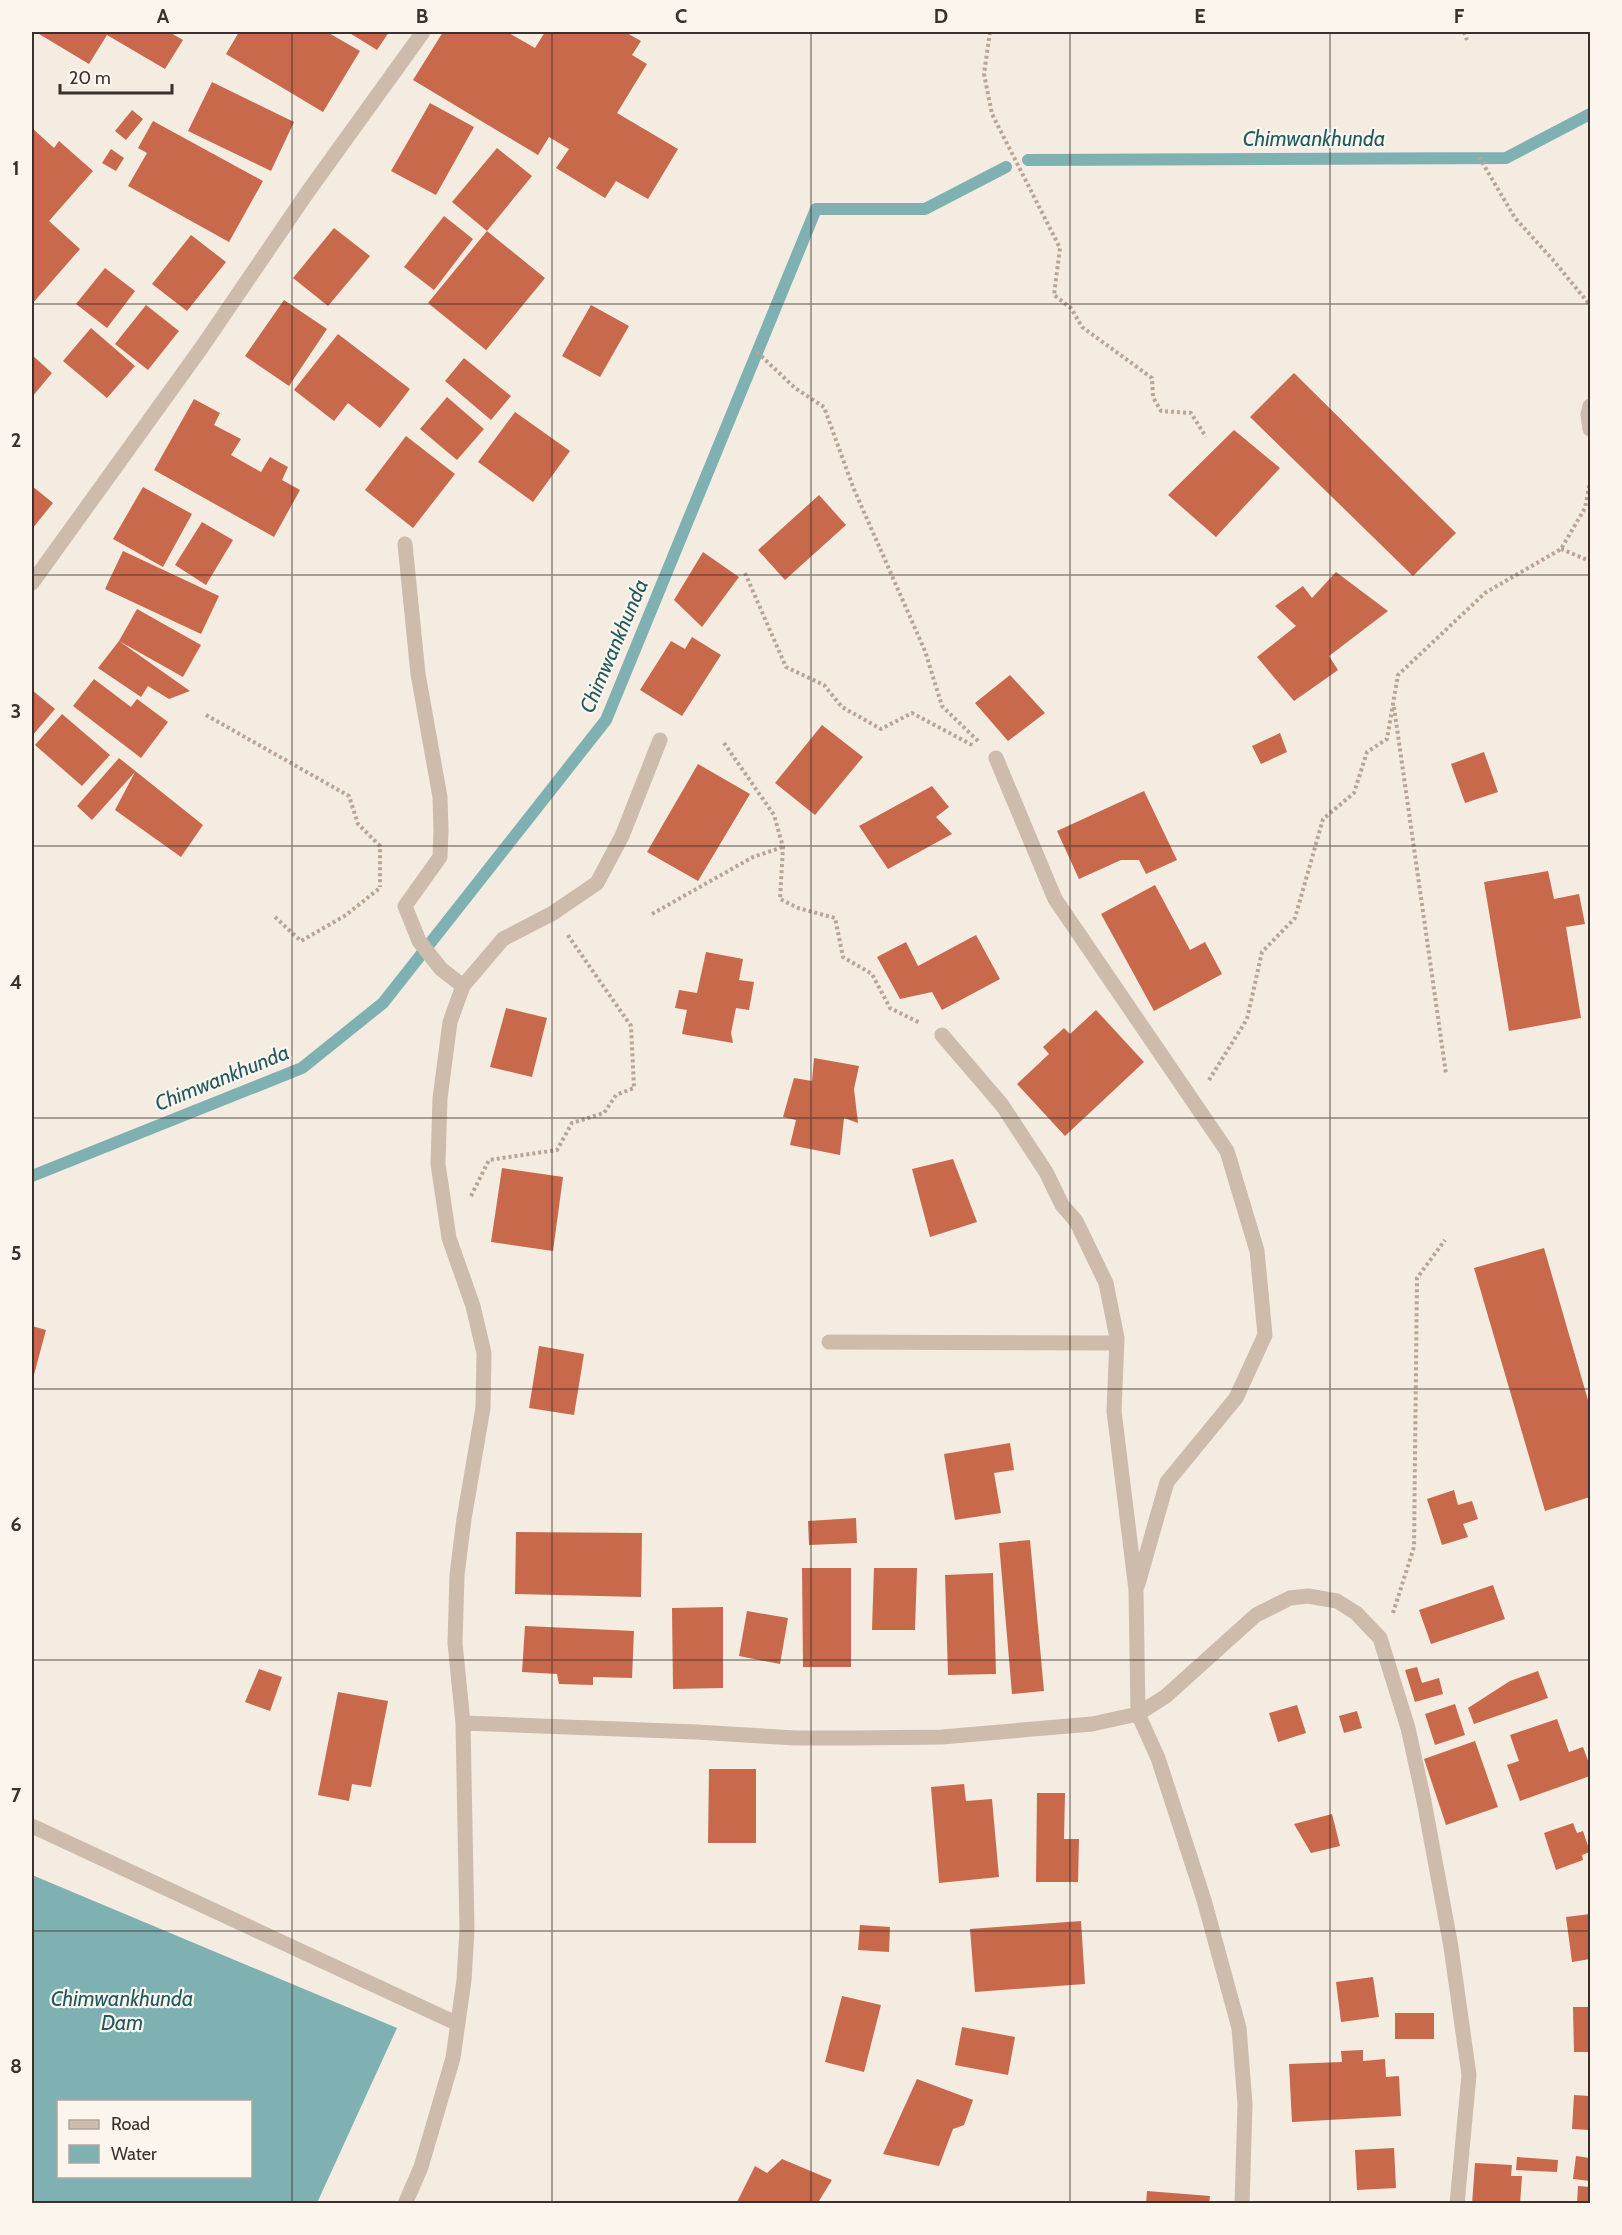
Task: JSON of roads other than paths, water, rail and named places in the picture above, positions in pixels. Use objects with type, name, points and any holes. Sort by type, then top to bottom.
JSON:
[{"type":"street","points":[[32,583],[202,347],[306,193],[423,32]]},
{"type":"street","points":[[1590,405],[1588,416],[1590,429]]},
{"type":"street","points":[[405,544],[418,674],[440,797],[441,830],[440,857],[405,906],[419,941],[441,969],[463,986]]},
{"type":"street","points":[[405,2204],[421,2167],[453,2058],[467,1930],[463,1723],[455,1643],[457,1575],[483,1408],[484,1353],[473,1306],[449,1238],[438,1164],[440,1098],[450,1022],[463,986],[503,939],[553,913],[597,883],[621,836],[660,740]]},
{"type":"street","points":[[996,758],[1055,899],[1227,1151],[1257,1251],[1265,1335],[1236,1398],[1167,1482],[1136,1590]]},
{"type":"street","points":[[942,1035],[1002,1105],[1046,1172],[1062,1205],[1076,1221],[1106,1283],[1116,1343],[1114,1411],[1136,1590],[1138,1714],[1158,1758],[1194,1867],[1239,2028],[1245,2104],[1242,2204]]},
{"type":"street","points":[[829,1342],[1116,1343]]},
{"type":"street","points":[[463,1723],[795,1738],[942,1737],[1092,1724],[1138,1714],[1166,1696],[1256,1615],[1290,1598],[1308,1596],[1337,1601],[1356,1613],[1380,1638],[1408,1728],[1424,1801],[1451,1947],[1469,2075],[1457,2204]]},
{"type":"street","points":[[32,1826],[458,2024]]},
{"type":"water","name":"Chimwankhunda Dam","points":[[32,1875],[397,2028],[317,2203],[32,2203]]},
{"type":"waterway","name":"Chimwankhunda","points":[[1028,160],[1506,158],[1590,114]]},
{"type":"waterway","name":"Chimwankhunda","points":[[32,1176],[302,1068],[383,1003],[606,720],[816,209],[925,209],[1006,167]]}]
